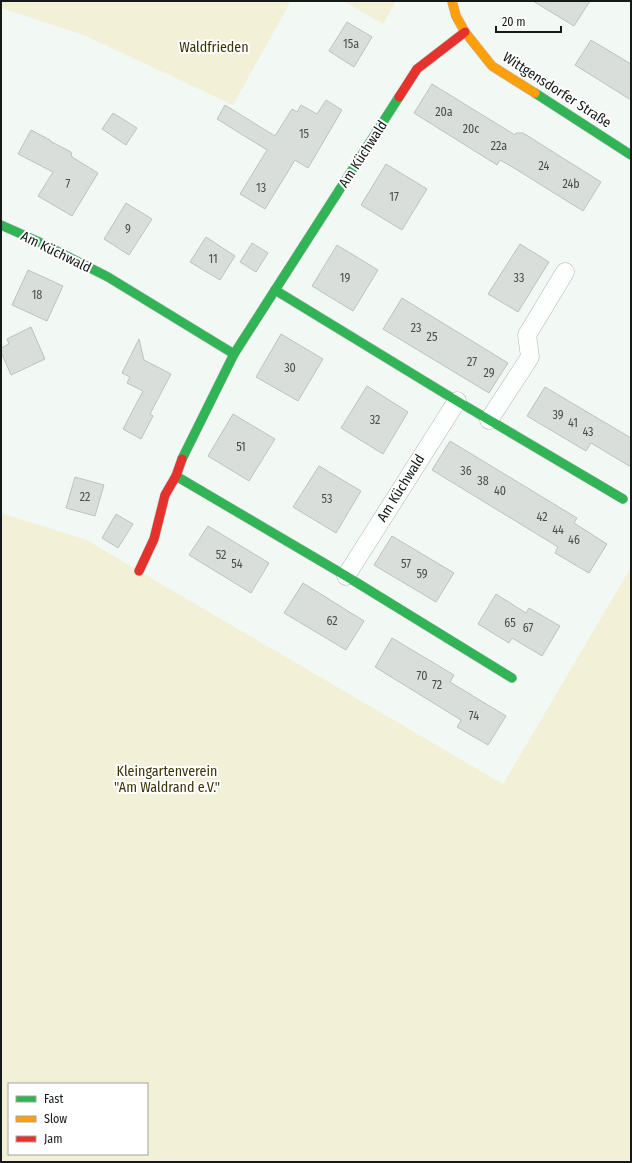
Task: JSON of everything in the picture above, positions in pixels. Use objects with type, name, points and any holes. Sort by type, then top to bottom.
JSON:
[{"type":"street","name":"Wittgensdorfer Straße","points":[[452,1],[456,16],[465,32],[492,66],[631,155]]},
{"type":"street","name":"Am Küchwald","points":[[139,571],[154,539],[165,495],[176,476],[183,455],[234,354],[418,69],[465,32]]},
{"type":"street","name":"Am Küchwald","points":[[1,225],[37,241],[108,277],[234,354]]},
{"type":"street","points":[[489,420],[530,357],[527,335],[565,272]]},
{"type":"street","points":[[275,290],[456,401],[624,499]]},
{"type":"street","name":"Am Küchwald","points":[[346,576],[456,401]]},
{"type":"street","points":[[176,476],[346,576],[512,678]]},
{"type":"green space","name":"Waldfrieden","points":[[1,1],[291,1],[233,105],[86,36],[1,8]]},
{"type":"green space","points":[[343,1],[396,1],[383,24]]},
{"type":"green space","name":"Kleingartenverein \"Am Waldrand e.V.\"","points":[[1,513],[87,540],[503,784],[631,567],[631,1162],[1,1162]]},
{"type":"building","points":[[533,1],[590,1],[574,26]]},
{"type":"building","points":[[347,22],[372,37],[354,67],[329,51]]},
{"type":"building","points":[[591,40],[631,64],[631,100],[575,65]]},
{"type":"building","points":[[432,84],[515,135],[516,133],[523,133],[601,182],[583,211],[500,160],[497,165],[414,113]]},
{"type":"building","points":[[326,100],[342,110],[308,168],[295,160],[265,209],[240,194],[267,150],[217,119],[225,105],[275,136],[292,109],[297,112],[301,105],[317,114]]},
{"type":"building","points":[[113,113],[137,128],[126,145],[102,129]]},
{"type":"building","points":[[31,130],[71,152],[72,157],[98,173],[72,216],[38,196],[53,172],[18,154]]},
{"type":"building","points":[[386,164],[427,189],[402,230],[361,205]]},
{"type":"building","points":[[126,203],[152,219],[129,255],[104,239]]},
{"type":"building","points":[[206,237],[235,256],[220,280],[190,262]]},
{"type":"building","points":[[252,243],[268,253],[256,272],[240,262]]},
{"type":"building","points":[[520,244],[549,262],[518,312],[488,294]]},
{"type":"building","points":[[337,245],[378,270],[353,311],[312,286]]},
{"type":"building","points":[[28,270],[63,286],[47,321],[12,305]]},
{"type":"building","points":[[402,298],[508,363],[489,393],[383,329]]},
{"type":"building","points":[[31,327],[45,359],[11,375],[1,352],[1,348],[9,344],[7,339]]},
{"type":"building","points":[[281,334],[323,359],[298,401],[256,377]]},
{"type":"building","points":[[139,339],[144,360],[171,374],[150,414],[153,416],[141,439],[123,429],[143,391],[127,383],[130,377],[122,373]]},
{"type":"building","points":[[367,386],[408,412],[383,454],[341,428]]},
{"type":"building","points":[[545,387],[631,438],[631,467],[591,443],[586,451],[527,416]]},
{"type":"building","points":[[233,414],[275,439],[249,481],[208,456]]},
{"type":"building","points":[[450,441],[577,518],[574,523],[607,544],[589,573],[555,553],[558,547],[432,470]]},
{"type":"building","points":[[319,466],[361,491],[336,533],[293,507]]},
{"type":"building","points":[[75,477],[104,485],[95,516],[66,508]]},
{"type":"building","points":[[116,514],[133,524],[118,548],[102,538]]},
{"type":"building","points":[[208,526],[269,563],[251,593],[189,555]]},
{"type":"building","points":[[392,536],[454,573],[436,602],[374,565]]},
{"type":"building","points":[[303,583],[364,621],[346,650],[284,613]]},
{"type":"building","points":[[496,594],[526,613],[529,608],[560,626],[542,656],[512,638],[509,643],[478,624]]},
{"type":"building","points":[[392,638],[454,675],[450,682],[506,716],[488,745],[457,727],[461,720],[375,667]]},
{"type":"traffic: fast","points":[[535,93],[631,155]]},
{"type":"traffic: fast","points":[[182,459],[234,354],[399,97]]},
{"type":"traffic: fast","points":[[1,225],[37,241],[108,277],[234,354]]},
{"type":"traffic: fast","points":[[275,290],[457,401],[623,499]]},
{"type":"traffic: fast","points":[[176,476],[346,576],[512,678]]},
{"type":"traffic: slow","points":[[452,1],[456,16],[465,32],[492,66],[535,93]]},
{"type":"traffic: jam","points":[[399,97],[417,69],[465,32]]},
{"type":"traffic: jam","points":[[139,571],[154,539],[165,495],[176,476],[182,459]]}]
